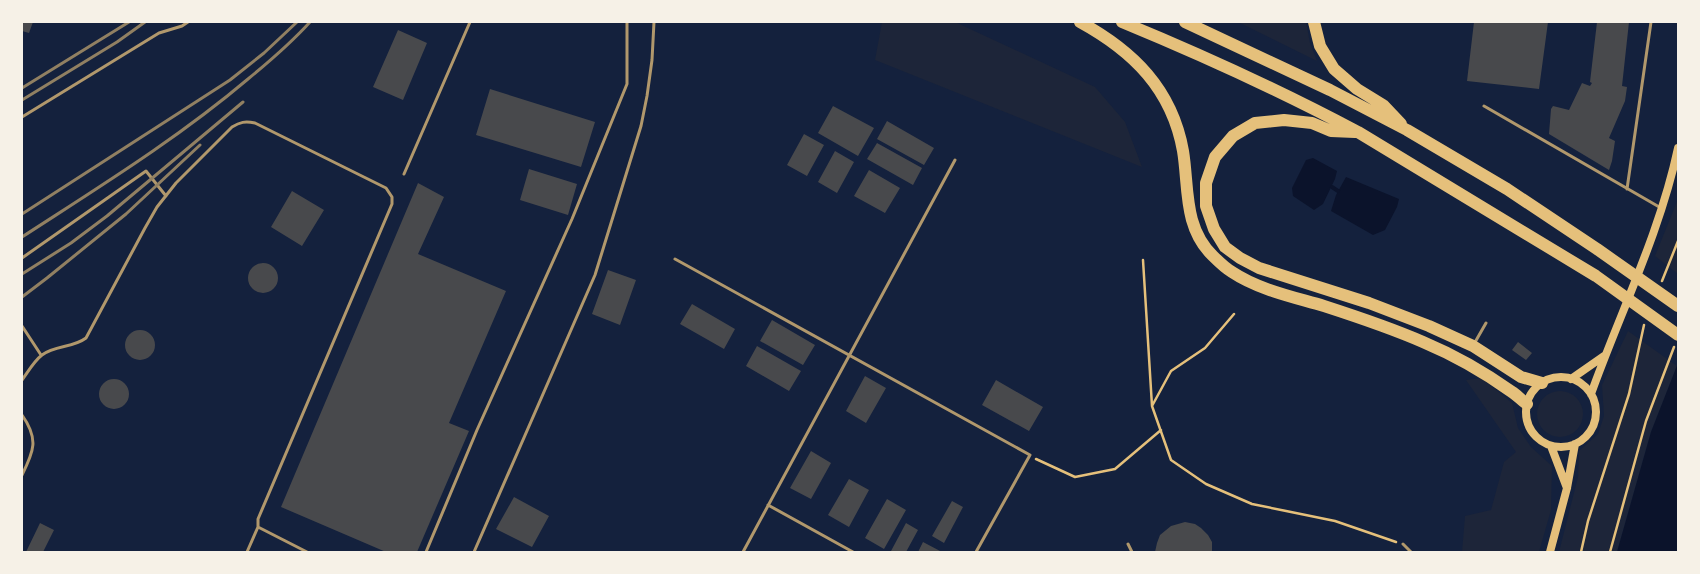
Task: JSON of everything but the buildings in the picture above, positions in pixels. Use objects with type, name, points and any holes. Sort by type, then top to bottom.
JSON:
[{"type":"highway","points":[[1080,22],[1102,34],[1132,57],[1156,85],[1175,117],[1183,151],[1188,205],[1197,233],[1211,254],[1231,272],[1256,285],[1363,319],[1424,342],[1469,363],[1513,392],[1527,404]]},
{"type":"highway","points":[[1122,22],[1189,49],[1319,111],[1358,132],[1596,276],[1677,339]]},
{"type":"highway","points":[[1185,22],[1330,90],[1407,130],[1507,189],[1608,256],[1678,306]]},
{"type":"highway","points":[[1314,22],[1320,46],[1334,69],[1357,89],[1383,105],[1407,130]]},
{"type":"highway","points":[[1358,132],[1331,131],[1312,123],[1284,120],[1255,123],[1233,136],[1215,156],[1206,182],[1206,206],[1214,230],[1225,247],[1240,258],[1259,268],[1369,303],[1429,326],[1474,346],[1521,376],[1542,382]]},
{"type":"main road","points":[[1591,394],[1604,356],[1616,331],[1661,208],[1678,148]]},
{"type":"main road","points":[[1571,379],[1604,356]]},
{"type":"main road","points":[[1556,378],[1571,379],[1582,385],[1591,394],[1596,408],[1594,422],[1587,435],[1575,444],[1563,448],[1551,446],[1539,440],[1530,430],[1526,417],[1527,404],[1532,392],[1542,382],[1556,378]]},
{"type":"main road","points":[[1550,552],[1567,488],[1575,444]]},
{"type":"main road","points":[[1551,446],[1567,488]]},
{"type":"lane","points":[[22,117],[159,33],[182,26],[188,22]]},
{"type":"lane","points":[[404,174],[470,22]]},
{"type":"lane","points":[[426,552],[477,430],[572,219],[627,84],[627,22]]},
{"type":"lane","points":[[474,552],[595,275],[641,126],[652,60],[654,22]]},
{"type":"lane","points":[[1627,189],[1651,22]]},
{"type":"lane","points":[[1484,106],[1661,208]]},
{"type":"lane","points":[[22,380],[41,355],[50,351],[72,346],[86,338],[145,228],[166,196],[176,183],[232,127],[239,122],[247,121],[255,123],[386,188],[392,197],[392,204],[258,519],[258,527],[247,552]]},
{"type":"lane","points":[[743,552],[955,160]]},
{"type":"lane","points":[[22,258],[146,171],[166,196]]},
{"type":"lane","points":[[675,259],[1030,456],[976,552]]},
{"type":"lane","points":[[1474,346],[1486,323]]},
{"type":"lane","points":[[22,326],[41,355]]},
{"type":"lane","points":[[22,415],[30,429],[34,443],[33,454],[22,475]]},
{"type":"lane","points":[[768,505],[853,552]]},
{"type":"lane","points":[[258,527],[307,552]]},
{"type":"lane","points":[[1128,544],[1132,552]]},
{"type":"lane","points":[[1403,544],[1411,552]]},
{"type":"path","points":[[1660,284],[1678,241]]},
{"type":"path","points":[[1143,260],[1152,406],[1171,460],[1206,484],[1252,504],[1335,521],[1403,544]]},
{"type":"path","points":[[1152,406],[1171,371],[1205,348],[1234,314]]},
{"type":"path","points":[[1581,552],[1588,521],[1629,394],[1642,328],[1645,321]]},
{"type":"path","points":[[1610,552],[1646,421],[1677,339]]},
{"type":"path","points":[[1030,456],[1075,477],[1115,469],[1161,430]]},
{"type":"shaded area","points":[[882,22],[955,22],[1095,87],[1125,122],[1142,167],[875,60]]},
{"type":"shaded area","points":[[1238,22],[1306,22],[1310,43],[1317,61]]},
{"type":"shaded area","points":[[1313,158],[1337,171],[1335,179],[1323,204],[1314,210],[1293,196],[1292,188],[1306,160]]},
{"type":"shaded area","points":[[1346,177],[1399,199],[1397,207],[1385,230],[1373,235],[1331,211],[1336,195]]},
{"type":"shaded area","points":[[1678,199],[1678,274],[1655,256]]},
{"type":"shaded area","points":[[1628,331],[1677,366],[1651,432],[1617,552],[1559,552],[1578,477],[1579,451],[1598,434],[1604,416],[1602,385]]},
{"type":"shaded area","points":[[1678,363],[1678,552],[1617,552],[1651,432]]},
{"type":"shaded area","points":[[1482,378],[1512,403],[1518,428],[1531,447],[1552,466],[1551,510],[1539,552],[1462,552],[1465,516],[1491,510],[1504,462],[1516,452],[1466,380]]},
{"type":"shaded area","points":[[1560,391],[1573,395],[1579,401],[1583,414],[1579,427],[1573,433],[1560,437],[1547,433],[1541,427],[1537,414],[1541,401],[1547,395]]},
{"type":"waterway","points":[[1332,187],[1338,191]]},
{"type":"railway","points":[[22,88],[129,22]]},
{"type":"railway","points":[[22,100],[117,42],[145,22]]},
{"type":"railway","points":[[22,214],[230,80],[264,53],[297,22]]},
{"type":"railway","points":[[22,237],[109,181],[194,122],[288,45],[310,22]]},
{"type":"railway","points":[[22,274],[71,243],[107,216],[243,102]]},
{"type":"railway","points":[[22,297],[126,214],[200,145]]}]
